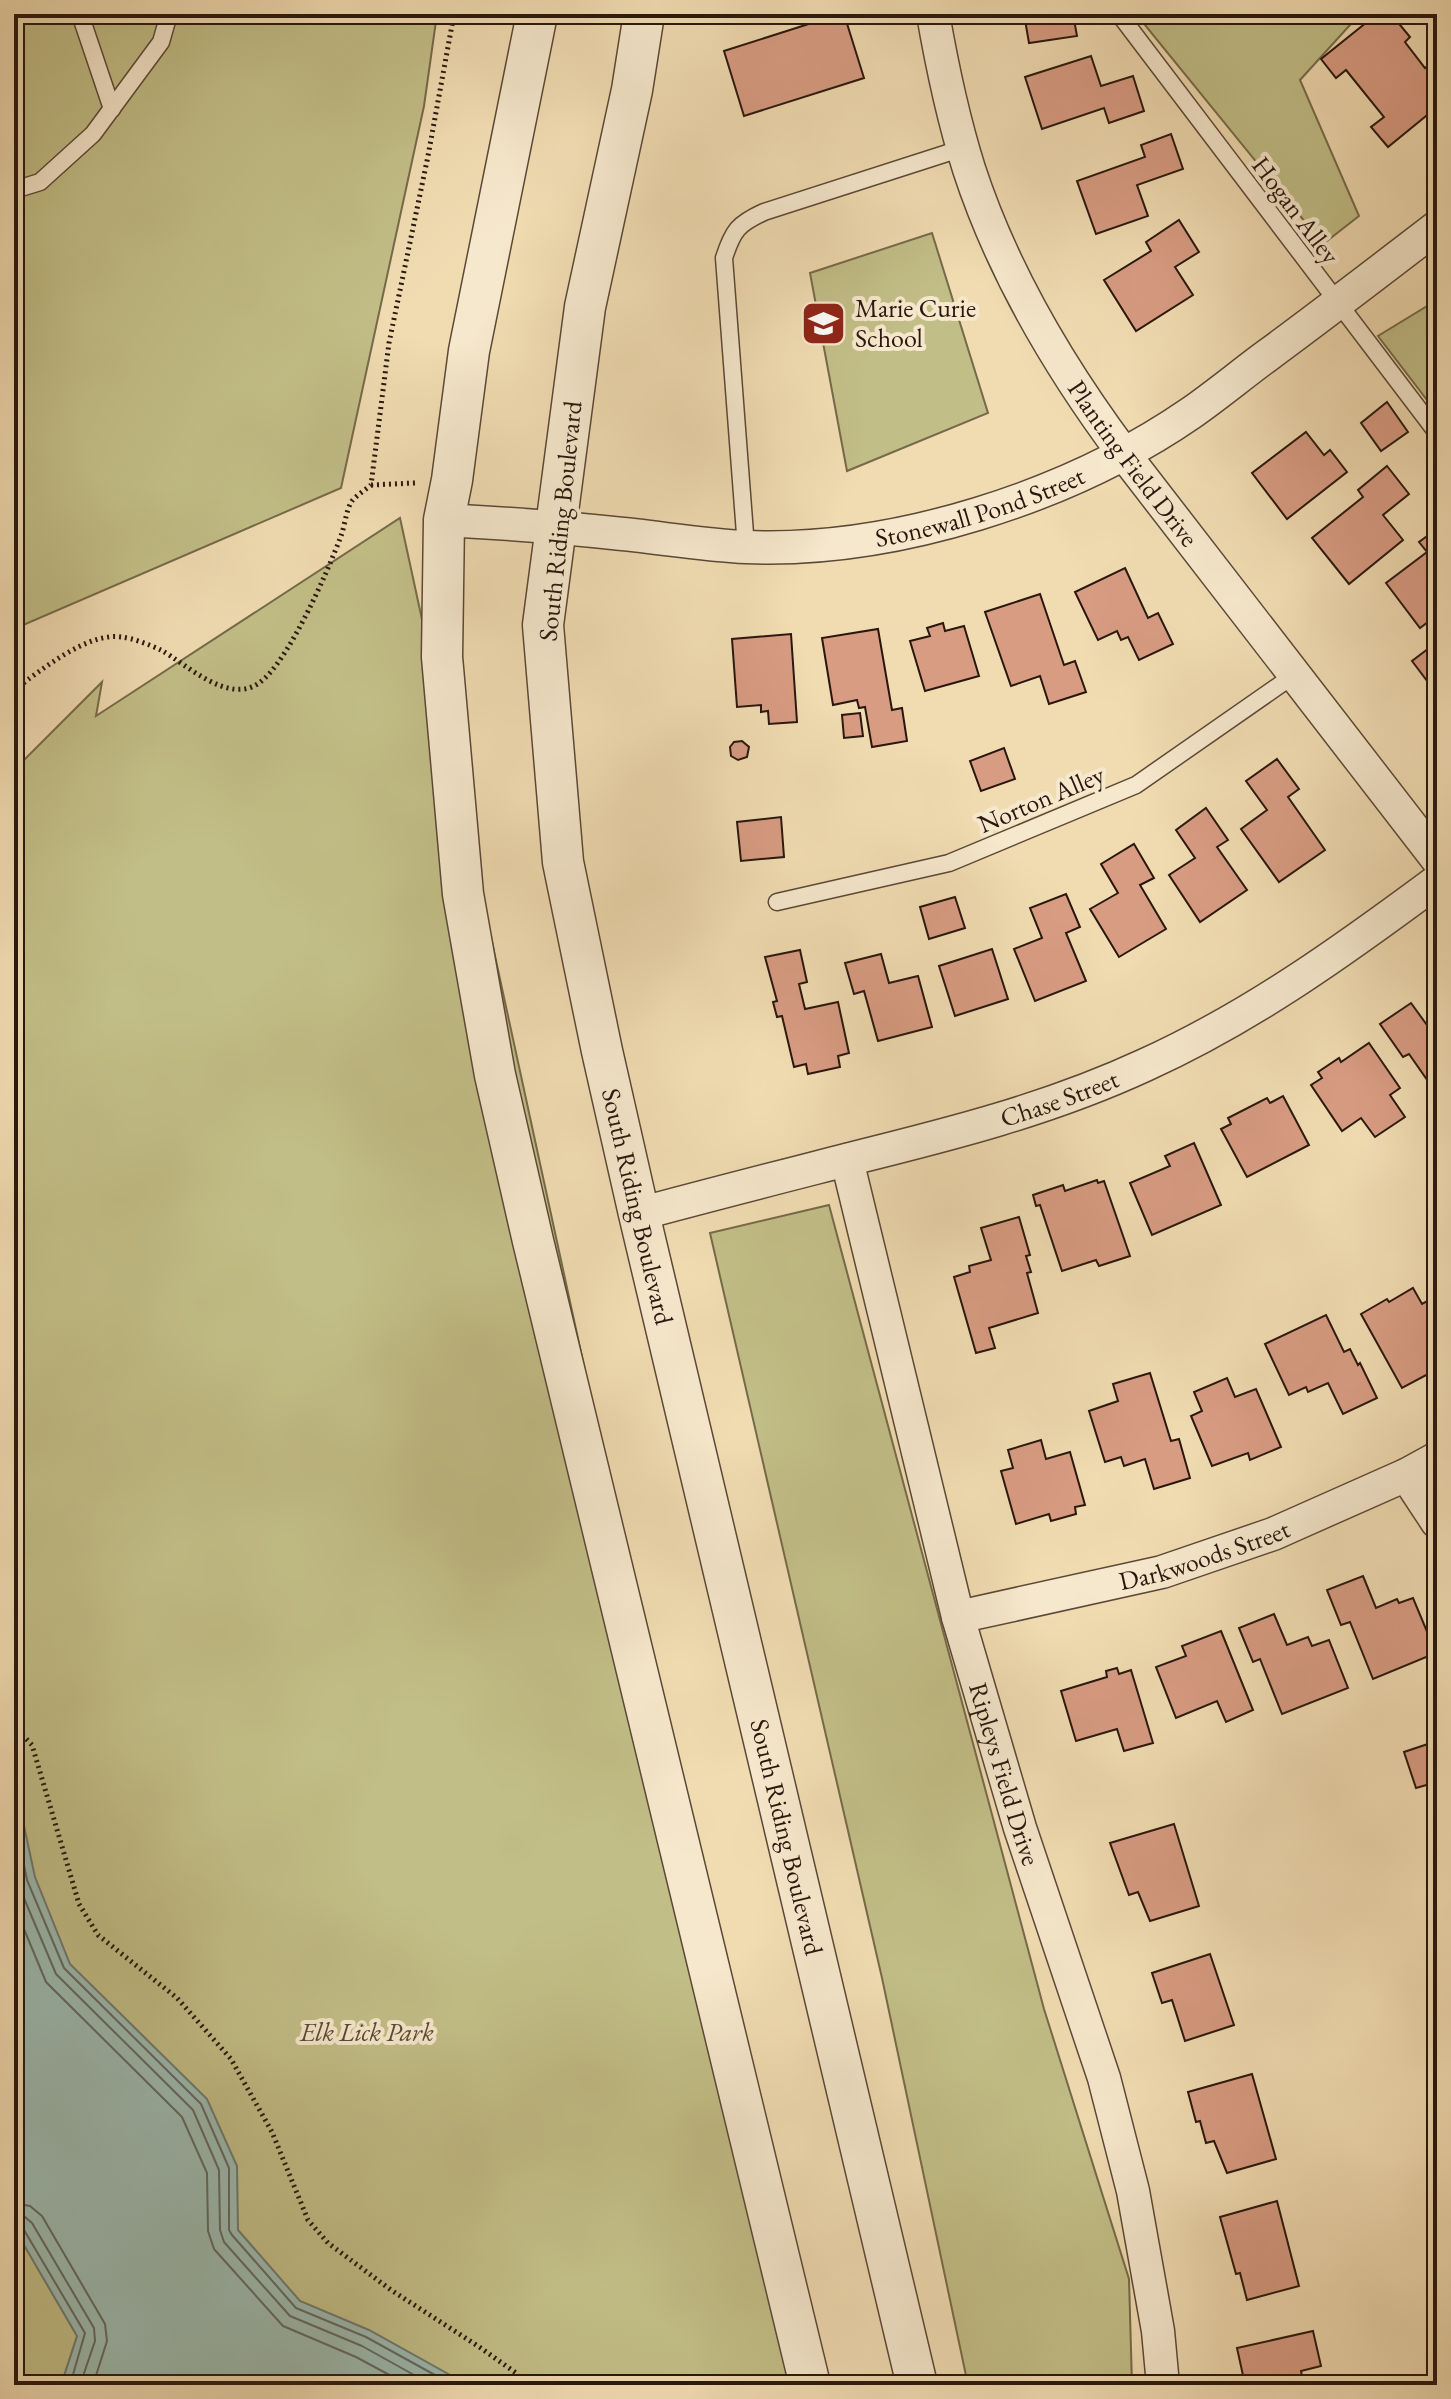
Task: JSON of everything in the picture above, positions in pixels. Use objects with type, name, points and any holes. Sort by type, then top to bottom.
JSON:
[{"type":"street","points":[[537,14],[469,351],[444,520],[442,657],[463,894],[495,1075],[537,1256],[810,2385]]},
{"type":"street","name":"South Riding Boulevard","points":[[644,14],[632,90],[585,307],[543,625],[563,862],[639,1214],[917,2385]]},
{"type":"street","name":"Planting Field Drive","points":[[933,14],[946,87],[970,171],[1002,253],[1041,331],[1088,405],[1124,454],[1437,859]]},
{"type":"street","name":"Stonewall Pond Street","points":[[444,520],[556,527],[746,547],[855,540],[913,531],[997,509],[1052,488],[1124,454],[1190,414],[1437,227]]},
{"type":"street","name":"Chase Street","points":[[639,1214],[980,1126],[1063,1099],[1144,1066],[1223,1026],[1298,982],[1437,881]]},
{"type":"street","name":"Ripleys Field Drive","points":[[847,1160],[958,1617],[1020,1828],[1104,2078],[1145,2248],[1163,2385]]},
{"type":"street","name":"Darkwoods Street","points":[[958,1617],[1162,1572],[1273,1534],[1437,1458]]},
{"type":"street","points":[[1406,1475],[1437,1522]]},
{"type":"lane","points":[[80,14],[112,109]]},
{"type":"lane","points":[[14,190],[40,182],[93,134],[161,42],[169,14]]},
{"type":"lane","name":"Hogan Alley","points":[[1119,14],[1437,433]]},
{"type":"lane","points":[[746,547],[724,258],[731,236],[743,222],[764,212],[963,148]]},
{"type":"lane","name":"Norton Alley","points":[[777,902],[949,863],[1136,785],[1294,675]]},
{"type":"path","points":[[14,690],[60,656],[90,642],[119,636],[159,649],[218,686],[241,689],[257,685],[279,663],[326,572],[351,502],[371,485],[389,343],[454,14]]},
{"type":"path","points":[[14,1726],[32,1745],[79,1904],[98,1935],[177,1998],[231,2059],[272,2132],[308,2220],[328,2243],[391,2290],[516,2373],[526,2385]]},
{"type":"green space","points":[[14,14],[437,14],[424,106],[341,488],[14,629]]},
{"type":"green space","points":[[1136,14],[1360,14],[1300,80],[1359,216],[1323,244]]},
{"type":"green space","points":[[932,233],[988,413],[847,471],[810,273]]},
{"type":"green space","points":[[1437,300],[1437,413],[1378,336]]},
{"type":"green space","name":"Elk Lick Park","points":[[400,518],[805,2385],[18,2385],[20,2321],[14,2312],[14,770],[102,682],[96,716]]},
{"type":"green space","points":[[829,1205],[1044,2009],[1129,2279],[1132,2385],[968,2385],[882,1978],[710,1233]]},
{"type":"water","points":[[14,1804],[21,1812],[35,1877],[70,1964],[207,2099],[237,2166],[238,2230],[300,2301],[369,2330],[468,2385],[61,2385],[77,2336],[14,2228]]},
{"type":"building","points":[[844,14],[864,78],[744,116],[724,51]]},
{"type":"building","points":[[1024,14],[1073,14],[1077,36],[1029,43]]},
{"type":"building","points":[[1377,14],[1391,14],[1410,37],[1405,42],[1425,68],[1429,65],[1437,75],[1437,107],[1388,147],[1371,127],[1384,117],[1346,70],[1336,78],[1321,59]]},
{"type":"building","points":[[1091,56],[1101,86],[1133,76],[1144,111],[1109,123],[1104,108],[1042,129],[1025,77]]},
{"type":"building","points":[[1171,134],[1183,169],[1137,185],[1148,216],[1096,234],[1077,181],[1145,157],[1141,145]]},
{"type":"building","points":[[1179,220],[1199,252],[1175,267],[1193,295],[1136,331],[1104,280],[1151,251],[1146,242]]},
{"type":"building","points":[[1387,402],[1408,432],[1381,451],[1361,423]]},
{"type":"building","points":[[1306,432],[1324,455],[1330,450],[1347,472],[1287,519],[1252,473]]},
{"type":"building","points":[[1387,466],[1409,494],[1383,515],[1403,540],[1349,584],[1312,538],[1363,497],[1358,490]]},
{"type":"building","points":[[1437,529],[1437,615],[1420,628],[1386,583],[1427,552],[1419,542]]},
{"type":"building","points":[[1125,568],[1148,618],[1158,613],[1173,644],[1139,660],[1128,637],[1121,640],[1117,631],[1098,640],[1075,592]]},
{"type":"building","points":[[1040,594],[1064,665],[1075,661],[1086,692],[1049,704],[1040,676],[1011,686],[985,612]]},
{"type":"building","points":[[943,623],[945,631],[964,626],[979,676],[925,691],[910,641],[930,636],[927,628]]},
{"type":"building","points":[[878,629],[892,710],[902,708],[907,741],[872,747],[865,707],[859,708],[857,700],[833,705],[822,638]]},
{"type":"building","points":[[791,634],[797,722],[769,724],[768,711],[761,712],[761,705],[737,707],[732,639]]},
{"type":"building","points":[[1437,642],[1437,694],[1412,661]]},
{"type":"building","points":[[860,713],[863,736],[844,738],[842,715]]},
{"type":"building","points":[[742,741],[749,747],[747,757],[738,760],[731,756],[730,747],[734,742]]},
{"type":"building","points":[[1004,748],[1015,779],[981,791],[970,761]]},
{"type":"building","points":[[1277,759],[1299,789],[1288,797],[1325,850],[1279,882],[1241,829],[1267,810],[1246,781]]},
{"type":"building","points":[[1206,808],[1228,840],[1217,847],[1247,890],[1200,922],[1169,875],[1195,858],[1176,830]]},
{"type":"building","points":[[781,817],[784,857],[741,861],[737,822]]},
{"type":"building","points":[[1134,844],[1154,878],[1140,885],[1166,929],[1119,957],[1090,909],[1118,893],[1101,864]]},
{"type":"building","points":[[1066,894],[1080,927],[1066,933],[1086,981],[1035,1001],[1014,949],[1042,938],[1030,908]]},
{"type":"building","points":[[955,897],[965,928],[929,939],[920,907]]},
{"type":"building","points":[[992,949],[1008,999],[955,1016],[939,966]]},
{"type":"building","points":[[800,950],[807,982],[799,984],[805,1009],[838,1002],[849,1053],[838,1056],[840,1067],[808,1074],[806,1064],[794,1067],[782,1016],[777,1017],[773,1002],[777,1001],[765,957]]},
{"type":"building","points":[[881,954],[889,983],[918,976],[932,1027],[878,1041],[864,991],[854,994],[845,963]]},
{"type":"building","points":[[1411,1003],[1432,1032],[1437,1029],[1437,1094],[1409,1054],[1403,1057],[1380,1024]]},
{"type":"building","points":[[1369,1043],[1400,1088],[1390,1095],[1405,1117],[1375,1137],[1361,1118],[1342,1131],[1311,1085],[1322,1078],[1318,1072],[1339,1058],[1341,1062]]},
{"type":"building","points":[[1283,1096],[1309,1145],[1247,1177],[1221,1129],[1231,1124],[1228,1118],[1267,1098],[1270,1103]]},
{"type":"building","points":[[1194,1143],[1221,1205],[1152,1235],[1130,1183],[1170,1166],[1165,1156]]},
{"type":"building","points":[[1097,1180],[1098,1183],[1104,1181],[1130,1256],[1099,1266],[1096,1260],[1062,1271],[1040,1205],[1036,1206],[1033,1195],[1063,1185],[1065,1191]]},
{"type":"building","points":[[1019,1217],[1030,1255],[1026,1256],[1031,1272],[1027,1273],[1038,1313],[989,1328],[995,1348],[976,1353],[954,1277],[970,1272],[969,1266],[991,1260],[981,1228]]},
{"type":"building","points":[[1413,1288],[1422,1304],[1435,1297],[1437,1300],[1437,1364],[1428,1369],[1430,1373],[1402,1388],[1361,1314]]},
{"type":"building","points":[[1326,1315],[1344,1352],[1350,1349],[1377,1398],[1343,1414],[1328,1383],[1308,1392],[1306,1387],[1289,1395],[1265,1344]]},
{"type":"building","points":[[1150,1373],[1171,1441],[1179,1439],[1190,1478],[1154,1489],[1145,1459],[1124,1466],[1121,1457],[1105,1462],[1089,1411],[1118,1401],[1113,1384]]},
{"type":"building","points":[[1227,1378],[1235,1397],[1256,1389],[1281,1447],[1250,1460],[1248,1453],[1212,1466],[1191,1416],[1202,1411],[1194,1392]]},
{"type":"building","points":[[1041,1440],[1046,1459],[1070,1452],[1085,1505],[1075,1507],[1076,1514],[1051,1521],[1049,1514],[1016,1524],[1001,1471],[1013,1468],[1008,1450]]},
{"type":"building","points":[[1363,1576],[1376,1608],[1397,1599],[1399,1603],[1413,1598],[1436,1653],[1373,1679],[1350,1622],[1341,1625],[1327,1590]]},
{"type":"building","points":[[1274,1614],[1287,1645],[1308,1637],[1312,1646],[1329,1640],[1348,1688],[1282,1714],[1260,1659],[1253,1662],[1239,1628]]},
{"type":"building","points":[[1221,1631],[1253,1710],[1226,1722],[1217,1701],[1176,1718],[1156,1667],[1186,1656],[1182,1646]]},
{"type":"building","points":[[1117,1668],[1119,1674],[1131,1670],[1153,1743],[1124,1751],[1117,1729],[1076,1741],[1061,1691],[1107,1677],[1106,1671]]},
{"type":"building","points":[[1437,1741],[1437,1782],[1416,1788],[1404,1752]]},
{"type":"building","points":[[1174,1824],[1199,1906],[1150,1921],[1138,1892],[1129,1895],[1110,1843]]},
{"type":"building","points":[[1210,1954],[1234,2025],[1185,2041],[1172,2000],[1162,2003],[1152,1973]]},
{"type":"building","points":[[1252,2074],[1276,2159],[1227,2173],[1214,2141],[1206,2143],[1200,2121],[1196,2122],[1188,2092]]},
{"type":"building","points":[[1277,2201],[1299,2286],[1247,2300],[1240,2273],[1236,2274],[1220,2217]]},
{"type":"building","points":[[1313,2331],[1321,2366],[1301,2371],[1304,2385],[1249,2385],[1247,2379],[1244,2380],[1237,2348]]},
{"type":"place","name":"Marie Curie School","points":[[824,323]]}]
